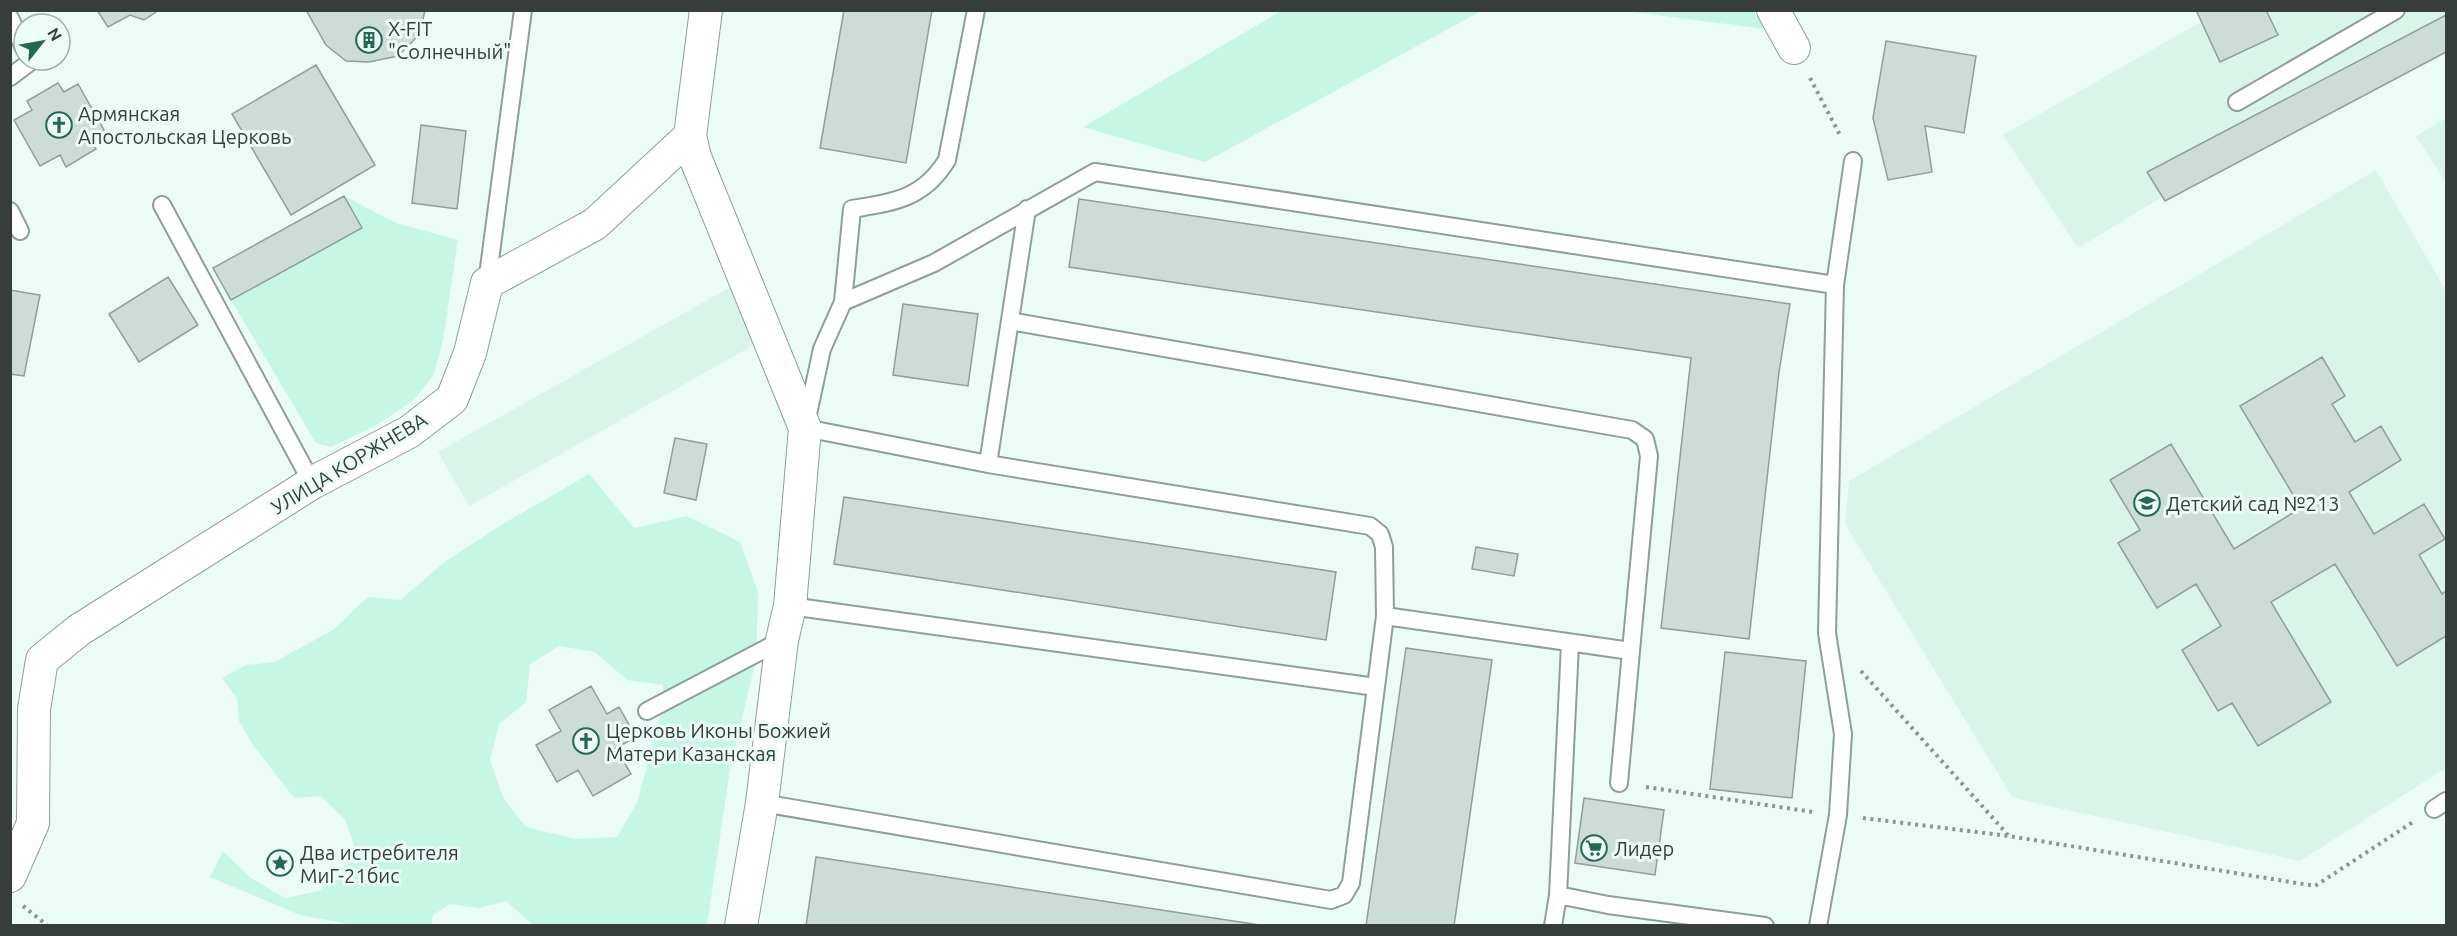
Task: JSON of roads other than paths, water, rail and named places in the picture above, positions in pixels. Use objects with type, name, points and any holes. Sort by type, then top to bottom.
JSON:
[{"type":"street","points":[[706,10],[690,136],[695,157],[805,428],[790,606],[782,640],[762,803],[741,926]]},
{"type":"street","points":[[1773,10],[1794,48]]},
{"type":"street","points":[[487,284],[595,224],[690,136]]},
{"type":"street","name":"УЛИЦА КОРЖНЕВА","points":[[15,890],[33,823],[34,710],[42,660],[79,630],[312,483],[409,432],[452,399],[470,353],[487,284]]},
{"type":"lane","points":[[487,284],[523,10]]},
{"type":"lane","points":[[762,803],[1331,900],[1344,895],[1351,883],[1385,616],[1384,547],[1380,534],[1370,526],[988,464],[805,428],[822,349],[843,302],[852,209],[893,202],[915,194],[936,177],[947,160],[976,10]]},
{"type":"lane","points":[[2237,102],[2396,10]]},
{"type":"lane","points":[[1818,926],[1838,815],[1843,734],[1827,633],[1835,285],[1853,161]]},
{"type":"lane","points":[[843,302],[934,263],[1095,172],[1835,285]]},
{"type":"lane","points":[[162,205],[312,483]]},
{"type":"lane","points":[[988,464],[1027,209]]},
{"type":"lane","points":[[10,211],[20,231]]},
{"type":"lane","points":[[1010,321],[1632,430],[1645,439],[1649,456],[1619,783]]},
{"type":"lane","points":[[790,606],[1376,687]]},
{"type":"lane","points":[[1385,616],[1631,651]]},
{"type":"lane","points":[[647,711],[782,640]]},
{"type":"lane","points":[[1553,926],[1558,895],[1570,644]]},
{"type":"lane","points":[[1558,895],[1764,926]]},
{"type":"place","name":"X-FIT \"Солнечный\"","points":[[369,40]]},
{"type":"place","name":"Армянская Апостольская Церковь","points":[[59,125]]},
{"type":"place","name":"Детский сад №213","points":[[2147,503]]},
{"type":"place","name":"Церковь Иконы Божией Матери Казанская","points":[[586,741]]},
{"type":"place","name":"Лидер","points":[[1594,848]]},
{"type":"place","name":"Два истребителя МиГ-21бис","points":[[280,863]]}]
